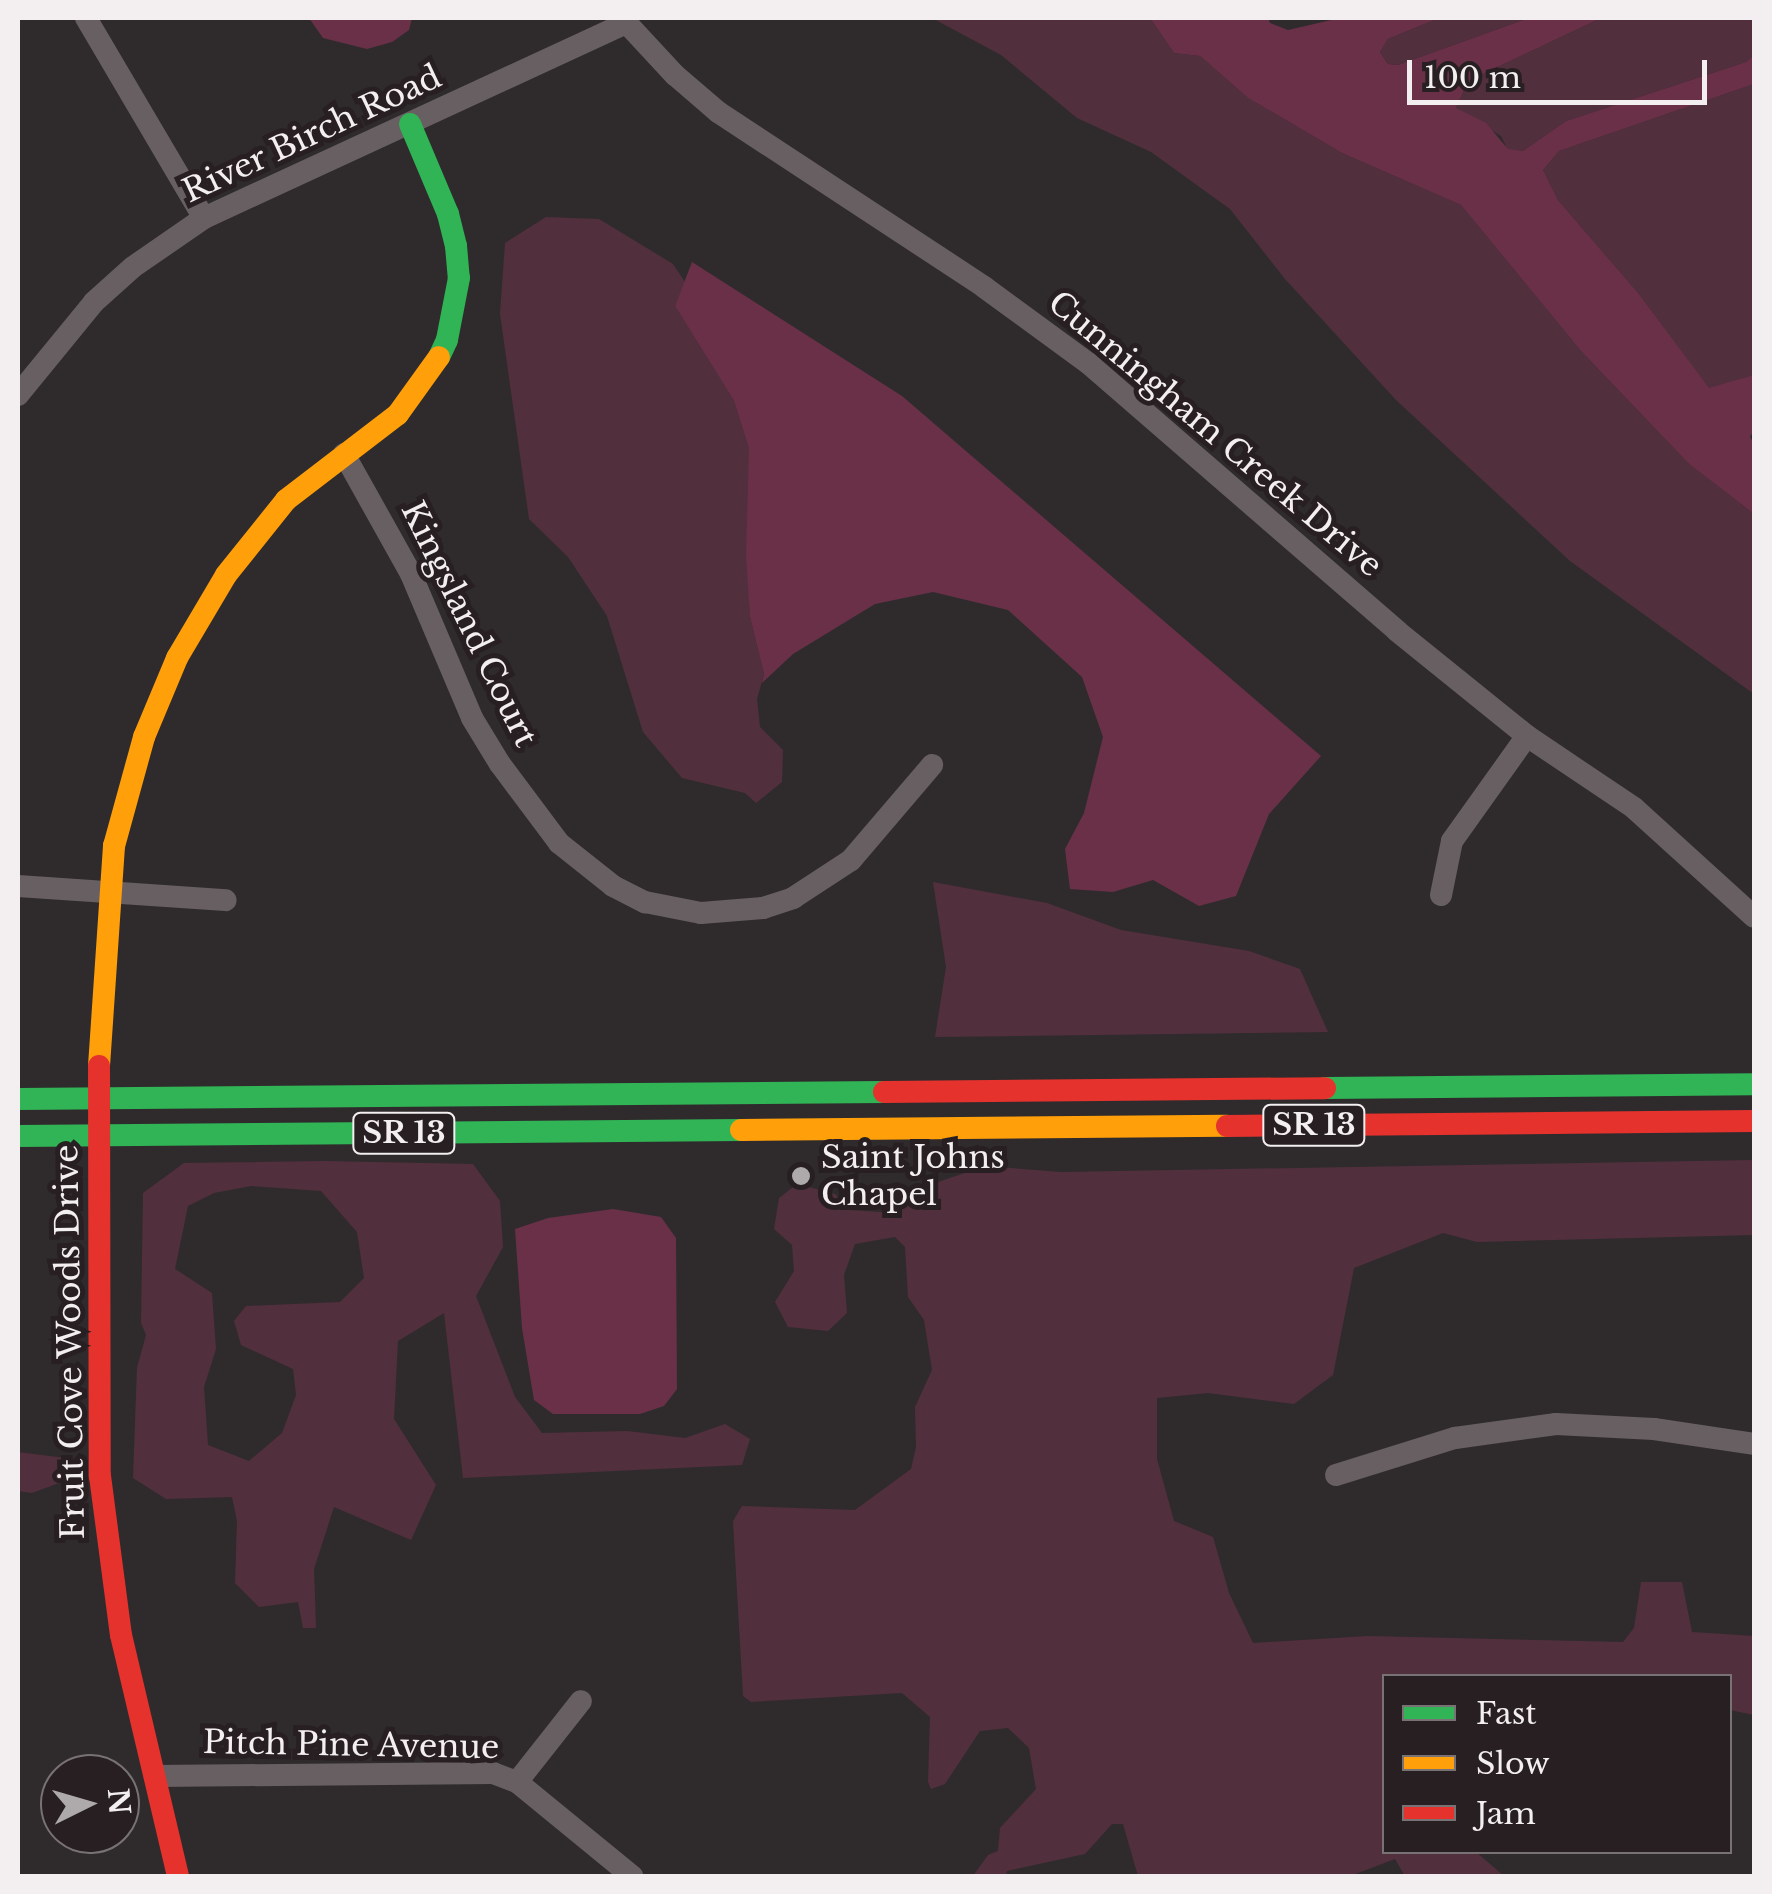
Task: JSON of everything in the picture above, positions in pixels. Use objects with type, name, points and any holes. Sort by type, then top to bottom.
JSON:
[{"type":"main road","name":"Fruit Cove Woods Drive","points":[[178,1876],[121,1635],[105,1537],[100,1476],[98,1098],[114,846],[132,773],[178,658],[200,616],[276,512],[417,393],[447,340],[456,310],[456,246],[410,124]]},
{"type":"main road","name":"SR 13","points":[[18,1099],[1754,1084]]},
{"type":"main road","points":[[874,1128],[877,1090]]},
{"type":"main road","name":"SR 13","points":[[18,1136],[1754,1121]]},
{"type":"street","points":[[86,18],[204,218]]},
{"type":"street","name":"River Birch Road","points":[[18,394],[94,302],[133,267],[204,218],[624,20]]},
{"type":"street","name":"Cunningham Creek Drive","points":[[624,20],[675,75],[718,112],[984,287],[1088,363],[1398,630],[1528,736],[1634,808],[1754,917]]},
{"type":"street","name":"Kingsland Court","points":[[344,454],[411,574],[472,718],[500,764],[559,843],[613,886],[646,902],[701,913],[763,908],[793,898],[851,860],[932,765]]},
{"type":"street","points":[[1441,895],[1452,840],[1528,736]]},
{"type":"street","points":[[18,886],[226,900]]},
{"type":"street","points":[[1336,1475],[1456,1438],[1556,1424],[1654,1429],[1754,1444]]},
{"type":"street","points":[[517,1782],[581,1701]]},
{"type":"street","name":"Pitch Pine Avenue","points":[[155,1776],[493,1774],[517,1782],[632,1876]]},
{"type":"shaded area","points":[[309,18],[412,18],[409,30],[392,42],[367,49],[323,38]]},
{"type":"shaded area","points":[[932,18],[1150,18],[1174,53],[1200,56],[1248,98],[1342,153],[1461,205],[1581,351],[1689,464],[1754,514],[1754,694],[1570,561],[1396,400],[1285,279],[1230,209],[1151,152],[1077,118],[1001,55]]},
{"type":"shaded area","points":[[1150,18],[1268,18],[1270,23],[1288,30],[1340,18],[1439,18],[1388,39],[1380,52],[1388,64],[1398,65],[1529,18],[1601,18],[1468,81],[1456,108],[1486,123],[1508,149],[1523,151],[1566,121],[1746,62],[1754,55],[1754,84],[1559,151],[1543,170],[1558,200],[1639,294],[1709,388],[1754,375],[1754,430],[1750,437],[1754,444],[1754,514],[1689,464],[1581,351],[1461,205],[1342,153],[1248,98],[1200,56],[1174,53]]},
{"type":"shaded area","points":[[1439,18],[1529,18],[1398,65],[1388,64],[1380,52],[1388,39]]},
{"type":"shaded area","points":[[1601,18],[1754,18],[1754,55],[1746,62],[1566,121],[1523,151],[1508,150],[1501,136],[1456,108],[1468,81]]},
{"type":"shaded area","points":[[1754,84],[1754,375],[1709,389],[1639,294],[1558,200],[1543,170],[1559,151]]},
{"type":"shaded area","points":[[546,217],[599,219],[673,264],[685,282],[675,306],[734,401],[749,449],[750,617],[764,674],[757,699],[760,727],[783,750],[782,782],[756,803],[745,793],[682,778],[643,732],[607,616],[568,557],[529,519],[500,314],[505,243]]},
{"type":"shaded area","points":[[692,262],[902,396],[1321,756],[1269,814],[1236,896],[1199,906],[1153,880],[1113,892],[1070,889],[1065,849],[1084,813],[1103,737],[1082,677],[1008,610],[933,592],[875,604],[793,654],[762,683],[764,674],[750,617],[746,554],[749,449],[734,401],[675,306]]},
{"type":"shaded area","points":[[933,882],[1047,903],[1121,930],[1249,951],[1300,969],[1328,1032],[935,1037],[946,967]]},
{"type":"shaded area","points":[[1754,1160],[1754,1235],[1477,1242],[1443,1233],[1354,1268],[1333,1375],[1294,1404],[1208,1393],[1157,1398],[1157,1459],[1174,1521],[1213,1537],[1229,1593],[1253,1643],[1368,1636],[1623,1642],[1634,1628],[1641,1582],[1682,1582],[1692,1632],[1754,1636],[1754,1715],[1732,1710],[1732,1674],[1382,1674],[1382,1854],[1478,1854],[1504,1876],[1405,1876],[1395,1859],[1350,1876],[1138,1876],[1123,1824],[1112,1824],[1085,1854],[1007,1871],[1006,1876],[973,1876],[988,1855],[998,1851],[1000,1828],[1036,1789],[1029,1748],[1008,1728],[980,1731],[945,1784],[931,1789],[930,1717],[902,1693],[751,1702],[743,1696],[733,1521],[742,1506],[855,1510],[911,1469],[916,1447],[915,1407],[932,1370],[924,1320],[908,1297],[905,1247],[895,1237],[855,1244],[844,1275],[847,1313],[828,1331],[788,1327],[775,1302],[794,1271],[792,1245],[774,1229],[779,1198],[797,1184],[835,1194],[850,1210],[895,1213],[932,1184],[986,1166],[1061,1172]]},
{"type":"shaded area","points":[[184,1163],[473,1164],[500,1201],[503,1247],[476,1296],[515,1397],[542,1433],[627,1431],[685,1438],[725,1424],[750,1439],[742,1465],[463,1478],[444,1313],[398,1341],[394,1419],[436,1485],[411,1540],[334,1507],[314,1569],[316,1628],[303,1628],[298,1602],[259,1607],[235,1583],[237,1521],[232,1497],[166,1499],[133,1478],[137,1368],[146,1335],[141,1323],[143,1193]],"holes":[[[251,1186],[321,1191],[357,1232],[364,1278],[340,1302],[246,1306],[234,1321],[241,1345],[293,1369],[296,1395],[282,1433],[249,1461],[208,1445],[204,1387],[216,1349],[212,1293],[175,1269],[188,1206],[214,1193]]]},
{"type":"shaded area","points":[[613,1209],[661,1217],[676,1238],[677,1389],[664,1406],[640,1414],[553,1414],[534,1400],[522,1328],[515,1229],[548,1218]]},
{"type":"shaded area","points":[[18,1452],[65,1458],[67,1480],[32,1493],[18,1491]]},
{"type":"traffic: fast","points":[[410,124],[448,214],[456,246],[459,278],[447,340],[439,357]]},
{"type":"traffic: fast","points":[[1325,1088],[1754,1084]]},
{"type":"traffic: fast","points":[[18,1099],[884,1092]]},
{"type":"traffic: fast","points":[[18,1136],[741,1130]]},
{"type":"traffic: slow","points":[[99,1066],[114,846],[144,737],[177,658],[226,575],[286,500],[398,414],[439,357]]},
{"type":"traffic: slow","points":[[741,1130],[1227,1126]]},
{"type":"traffic: jam","points":[[99,1066],[100,1476],[121,1635],[178,1876]]},
{"type":"traffic: jam","points":[[884,1092],[1325,1088]]},
{"type":"traffic: jam","points":[[1227,1126],[1754,1121]]},
{"type":"place","name":"Saint Johns Chapel","points":[[801,1176]]}]
